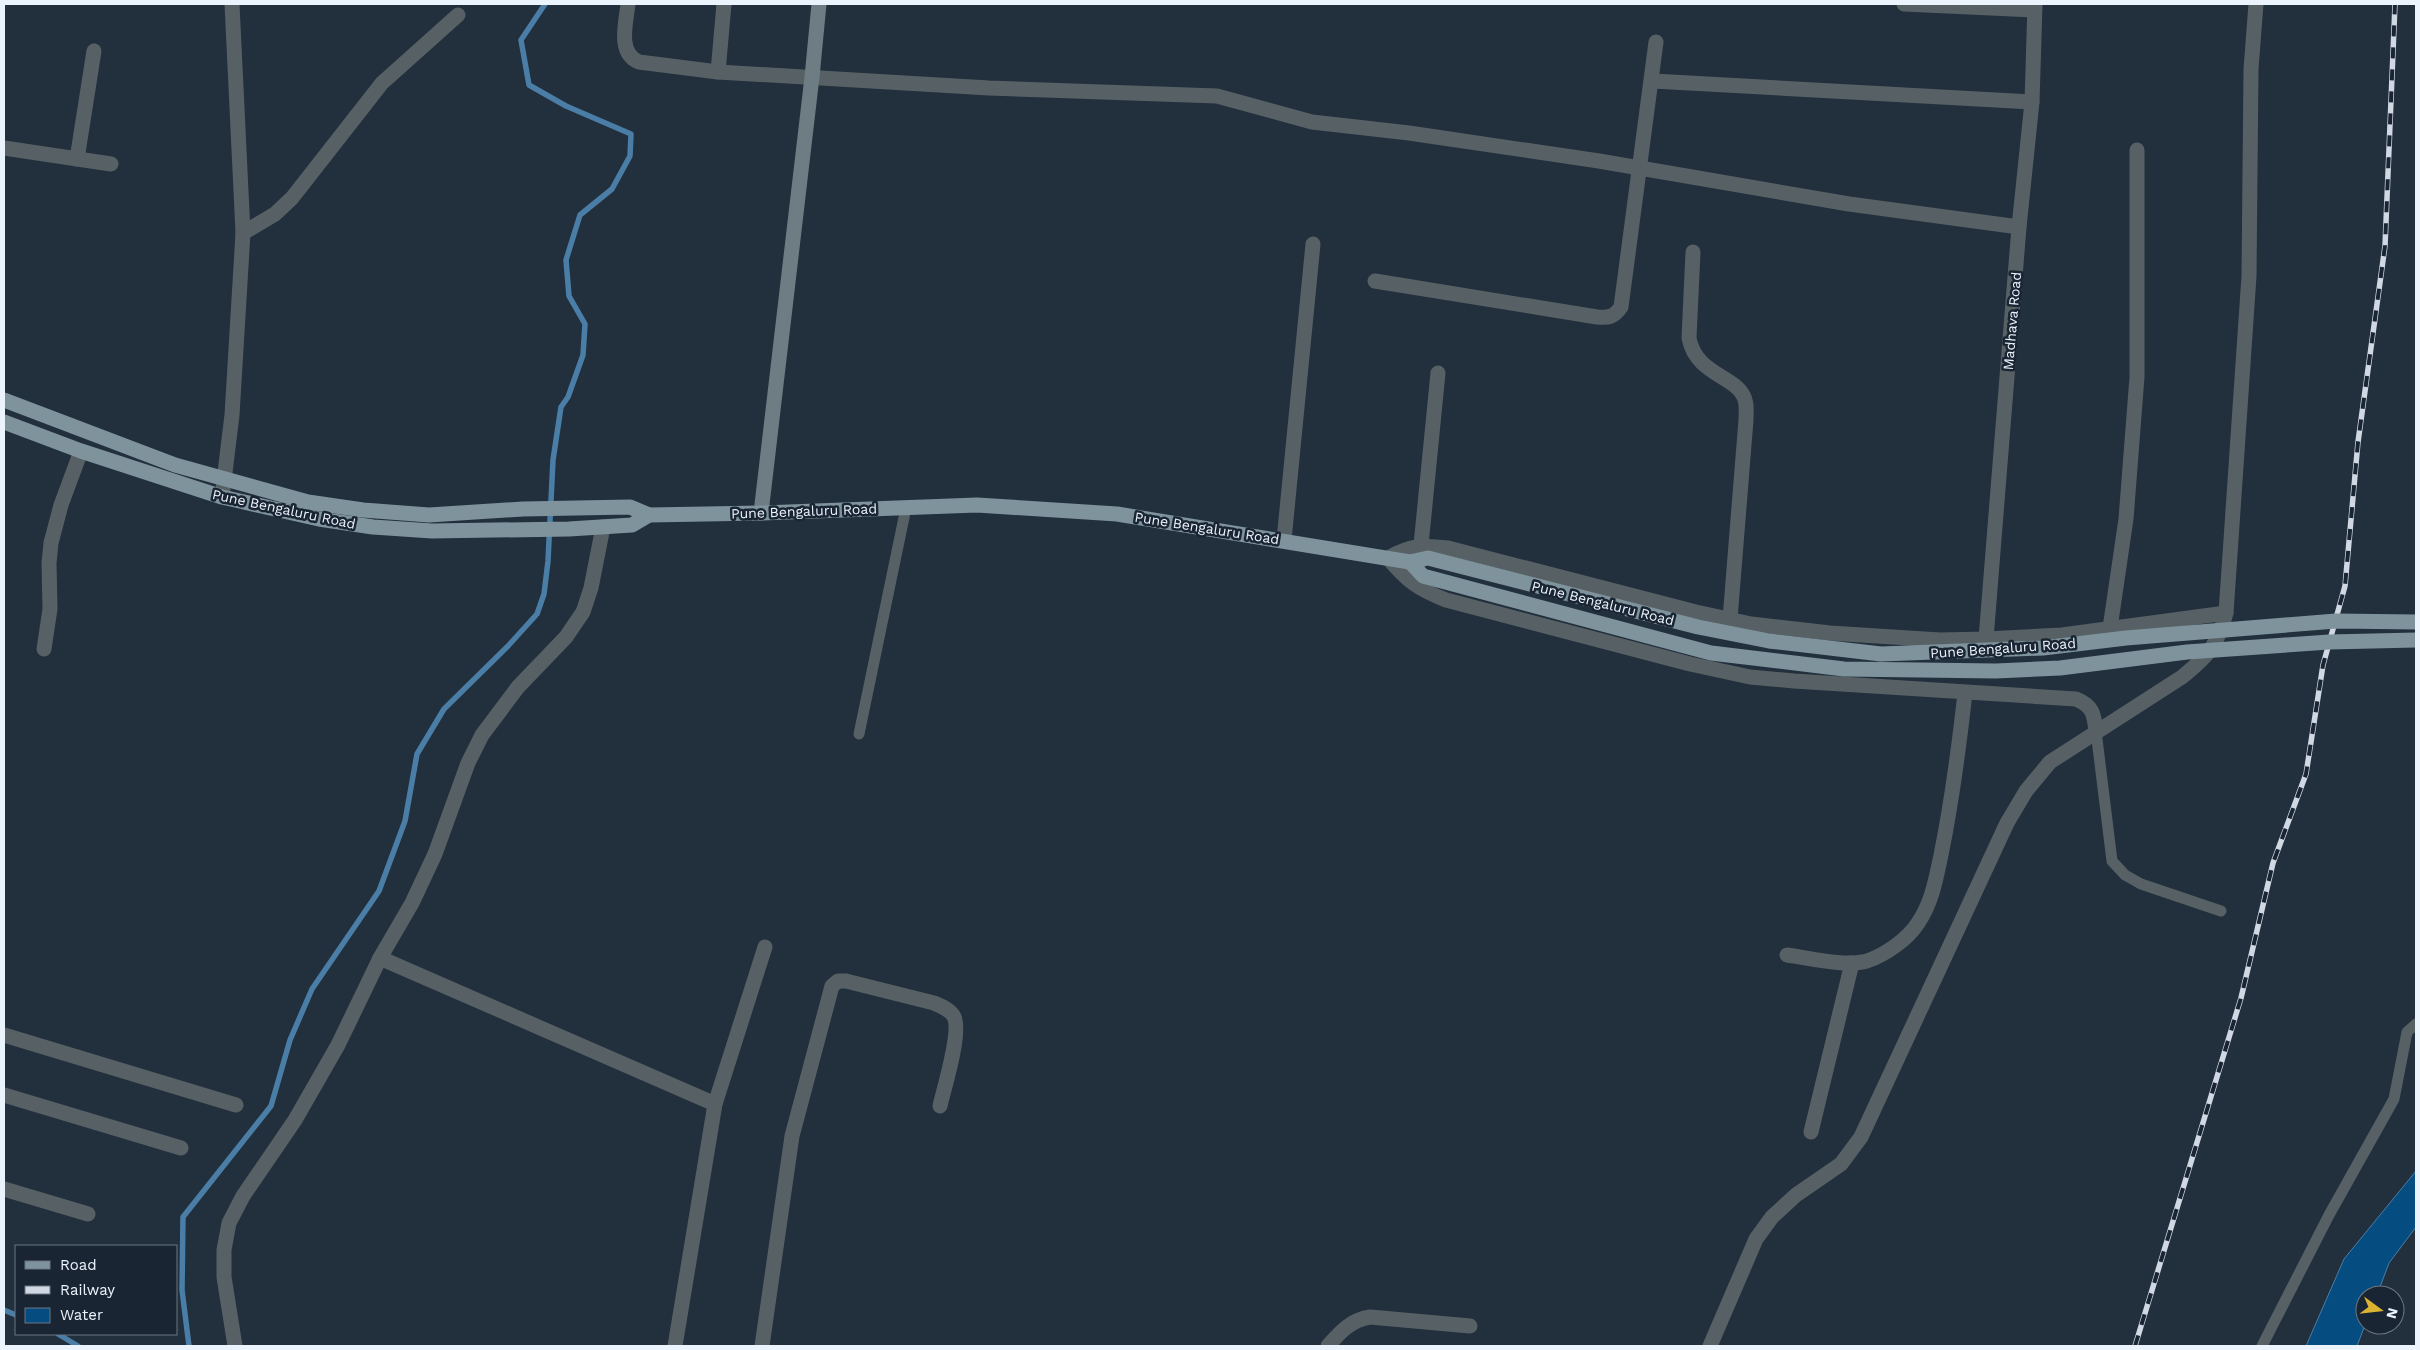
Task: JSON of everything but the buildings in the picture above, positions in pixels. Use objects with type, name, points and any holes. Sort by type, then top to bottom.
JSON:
[{"type":"main road","points":[[4,400],[175,465],[224,481],[308,502],[364,510],[429,514],[523,509],[630,507],[649,515]]},
{"type":"main road","name":"Pune Bengaluru Road","points":[[4,422],[81,451],[222,497],[319,519],[373,527],[432,532],[569,529],[632,525],[649,515],[977,505],[1117,514],[1410,562],[1428,558],[1698,627],[1769,641],[1882,654],[2042,648],[2135,637],[2336,621],[2416,622]]},
{"type":"main road","points":[[1410,562],[1423,576],[1711,653],[1844,669],[1996,671],[2060,668],[2196,651],[2329,642],[2416,640]]},
{"type":"street","points":[[222,497],[232,415],[243,233],[232,4]]},
{"type":"street","points":[[628,4],[626,52],[632,59],[639,62],[718,72],[989,88],[1217,96],[1312,122],[1409,133],[1639,168],[1849,204],[2019,227]]},
{"type":"street","points":[[718,72],[724,4]]},
{"type":"street","points":[[761,513],[819,4]]},
{"type":"street","points":[[1904,4],[2035,7]]},
{"type":"street","points":[[1710,1346],[1756,1239],[1761,1232],[1772,1217],[1796,1195],[1841,1164],[1861,1137],[2007,823],[2026,791],[2050,762],[2096,731],[2126,715],[2200,662],[2219,638],[2226,613],[2249,276],[2251,69],[2256,4]]},
{"type":"street","name":"Madhava Road","points":[[1986,639],[2019,227],[2032,102],[2035,7]]},
{"type":"street","points":[[243,233],[275,214],[292,198],[382,83],[458,15]]},
{"type":"street","points":[[1375,281],[1609,318],[1616,314],[1621,307],[1656,42]]},
{"type":"street","points":[[77,159],[94,51]]},
{"type":"street","points":[[1652,81],[2032,102]]},
{"type":"street","points":[[4,148],[111,164]]},
{"type":"street","points":[[2110,628],[2126,519],[2137,377],[2137,150]]},
{"type":"street","points":[[1284,540],[1312,244]]},
{"type":"street","points":[[1693,252],[1689,338],[1691,351],[1700,363],[1736,386],[1745,399],[1746,420],[1730,619]]},
{"type":"street","points":[[1421,546],[1438,373]]},
{"type":"street","points":[[44,649],[50,609],[49,563],[51,543],[61,505],[81,451]]},
{"type":"street","points":[[234,1346],[224,1277],[224,1250],[229,1224],[243,1196],[295,1120],[338,1045],[380,958],[412,904],[435,854],[468,763],[482,735],[518,687],[566,637],[583,612],[591,588],[603,527]]},
{"type":"street","points":[[2096,731],[2093,711],[2086,703],[2076,699],[1750,677],[1690,664],[1446,600],[1428,593],[1406,580],[1388,558],[1405,548],[1421,546],[1448,548],[1696,612],[1751,624],[1830,633],[1940,640],[1986,639],[2062,635],[2226,613]]},
{"type":"street","points":[[1787,955],[1852,963],[1866,961],[1884,953],[1902,940],[1918,924],[1928,906],[1947,824],[1965,693]]},
{"type":"street","points":[[675,1346],[715,1104],[765,948]]},
{"type":"street","points":[[380,958],[715,1104]]},
{"type":"street","points":[[1811,1132],[1852,963]]},
{"type":"street","points":[[762,1346],[792,1136],[832,986],[838,981],[846,981],[934,1002],[954,1016],[957,1029],[940,1106]]},
{"type":"street","points":[[4,1035],[236,1105]]},
{"type":"street","points":[[4,1095],[182,1148]]},
{"type":"street","points":[[4,1189],[88,1214]]},
{"type":"street","points":[[1328,1346],[1339,1333],[1356,1319],[1370,1317],[1470,1326]]},
{"type":"lane","points":[[859,734],[906,508]]},
{"type":"lane","points":[[2096,731],[2112,861],[2125,875],[2141,884],[2221,911]]},
{"type":"lane","points":[[2262,1346],[2329,1215],[2394,1099],[2407,1032],[2416,1024]]},
{"type":"water","points":[[2416,1171],[2416,1227],[2389,1263],[2381,1285],[2355,1285],[2355,1335],[2361,1335],[2357,1346],[2306,1346],[2344,1259]]},
{"type":"waterway","points":[[189,1346],[182,1290],[183,1217],[271,1106],[290,1040],[312,989],[379,891],[405,821],[417,754],[444,709],[508,646],[537,614],[544,594],[548,561],[553,460],[561,407],[568,397],[583,355],[585,324],[569,296],[566,260],[580,215],[612,189],[630,156],[631,134],[566,106],[529,85],[521,40],[545,4]]},
{"type":"waterway","points":[[4,1310],[15,1315]]},
{"type":"waterway","points":[[60,1335],[78,1346]]},
{"type":"railway","points":[[2135,1346],[2241,998],[2273,863],[2306,774],[2323,665],[2345,586],[2358,442],[2385,246],[2395,4]]}]
